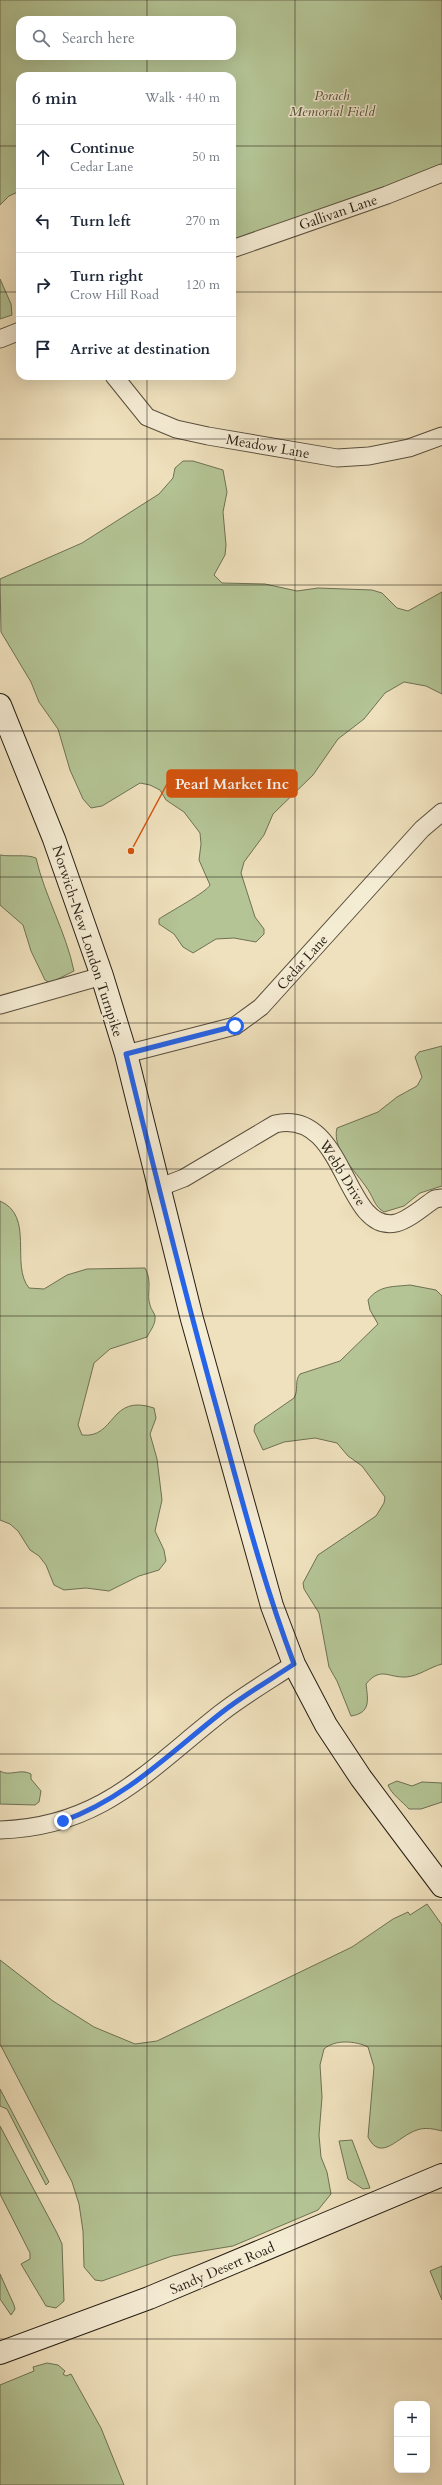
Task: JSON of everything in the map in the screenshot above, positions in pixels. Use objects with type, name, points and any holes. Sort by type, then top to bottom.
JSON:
[{"type":"main road","name":"Norwich-New London Turnpike","points":[[0,705],[54,839],[102,976],[126,1054],[158,1188],[251,1535],[272,1606],[294,1664],[326,1725],[361,1778],[442,1886]]},
{"type":"main road","name":"Sandy Desert Road","points":[[0,2353],[149,2298],[442,2175]]},
{"type":"street","name":"Gallivan Lane","points":[[236,248],[387,195],[442,173]]},
{"type":"street","points":[[0,338],[16,332]]},
{"type":"street","name":"Meadow Lane","points":[[117,380],[148,417],[176,429],[208,436],[337,458],[369,456],[409,448],[442,436]]},
{"type":"street","name":"Cedar Lane","points":[[126,1054],[235,1026],[261,1007],[422,829],[442,812]]},
{"type":"street","points":[[0,1005],[102,976]]},
{"type":"street","name":"Webb Drive","points":[[158,1188],[184,1178],[275,1124],[286,1121],[301,1122],[317,1132],[329,1148],[363,1207],[373,1218],[384,1224],[397,1222],[435,1199],[442,1198]]},
{"type":"street","points":[[0,1830],[24,1830],[63,1821],[90,1811],[119,1794],[163,1762],[222,1712],[294,1664]]},
{"type":"green space","name":"Porach Memorial Field","points":[[0,0],[442,0],[442,167],[236,242],[236,72],[16,72],[16,193],[9,196],[0,205]]},
{"type":"green space","points":[[0,279],[11,304],[12,315],[0,319]]},
{"type":"green space","points":[[183,461],[193,461],[223,470],[227,492],[223,512],[226,545],[225,555],[214,575],[222,583],[265,584],[297,591],[318,588],[372,590],[382,593],[397,608],[408,611],[442,592],[442,694],[426,686],[404,682],[385,693],[364,719],[338,739],[313,775],[273,814],[264,835],[244,862],[241,873],[255,917],[264,929],[264,934],[256,942],[234,938],[216,939],[193,953],[183,947],[174,934],[159,924],[159,919],[195,897],[210,885],[199,860],[201,844],[200,833],[184,812],[166,800],[160,790],[150,785],[140,783],[102,806],[91,808],[83,799],[70,770],[58,729],[39,702],[31,682],[1,632],[0,579],[82,543],[159,494],[173,478],[175,468]]},
{"type":"green space","points":[[0,855],[28,856],[36,858],[45,887],[66,942],[74,971],[50,983],[45,980],[31,951],[23,925],[0,905]]},
{"type":"green space","points":[[442,1046],[442,1186],[420,1193],[404,1206],[384,1212],[377,1206],[370,1193],[342,1154],[336,1137],[337,1128],[378,1112],[397,1097],[417,1086],[422,1077],[415,1057],[419,1052]]},
{"type":"green space","points":[[0,1201],[11,1208],[17,1218],[20,1229],[21,1267],[29,1288],[44,1289],[67,1275],[87,1269],[145,1268],[149,1278],[149,1301],[155,1317],[153,1326],[147,1337],[110,1349],[94,1363],[78,1425],[82,1435],[93,1434],[101,1430],[120,1411],[129,1406],[139,1405],[154,1408],[156,1418],[150,1434],[157,1459],[162,1500],[155,1531],[164,1550],[166,1561],[159,1570],[139,1576],[109,1591],[86,1588],[64,1590],[54,1585],[46,1565],[39,1556],[30,1550],[18,1531],[10,1524],[0,1520]]},
{"type":"green space","points":[[410,1285],[436,1290],[442,1296],[442,1664],[406,1677],[385,1674],[376,1675],[366,1684],[367,1705],[365,1709],[362,1712],[351,1716],[337,1681],[329,1667],[319,1613],[304,1589],[303,1583],[318,1555],[376,1516],[384,1503],[385,1497],[362,1466],[348,1456],[337,1443],[315,1438],[284,1442],[263,1450],[254,1431],[255,1425],[294,1398],[297,1380],[300,1374],[340,1361],[378,1324],[370,1310],[368,1300],[372,1295],[382,1289]]},
{"type":"green space","points":[[0,1771],[4,1773],[27,1772],[31,1774],[31,1779],[41,1791],[39,1802],[35,1805],[0,1804]]},
{"type":"green space","points":[[397,1781],[412,1786],[422,1782],[442,1783],[442,1802],[421,1809],[409,1809],[394,1795],[388,1785]]},
{"type":"green space","points":[[427,1904],[442,1925],[442,2131],[420,2129],[410,2133],[390,2146],[378,2148],[368,2137],[374,2067],[368,2047],[352,2042],[340,2042],[329,2046],[324,2049],[320,2065],[322,2097],[319,2135],[321,2157],[327,2172],[331,2194],[318,2210],[233,2246],[172,2256],[102,2281],[95,2280],[84,2267],[83,2231],[79,2204],[72,2182],[0,2044],[0,1960],[53,2001],[94,2027],[135,2044],[157,2041],[352,1947],[393,1919],[408,1912],[410,1915]]},
{"type":"green space","points":[[0,2089],[49,2182],[46,2185],[7,2109],[0,2106]]},
{"type":"green space","points":[[0,2126],[62,2244],[64,2301],[56,2308],[46,2306],[21,2264],[30,2259],[30,2253],[0,2194]]},
{"type":"green space","points":[[352,2140],[370,2188],[363,2189],[348,2179],[339,2141]]},
{"type":"green space","points":[[442,2266],[442,2300],[430,2271]]},
{"type":"green space","points":[[0,2274],[14,2305],[15,2309],[11,2315],[0,2299]]},
{"type":"green space","points":[[47,2363],[58,2365],[65,2371],[63,2374],[66,2376],[71,2374],[101,2428],[124,2485],[0,2485],[0,2385],[34,2371],[33,2367]]},
{"type":"place","name":"Pearl Market Inc","points":[[131,851]]},
{"type":"route","points":[[63,1821],[90,1811],[119,1794],[163,1762],[222,1712],[294,1664],[272,1606],[247,1520],[192,1319],[158,1188],[126,1054],[235,1026]]}]
